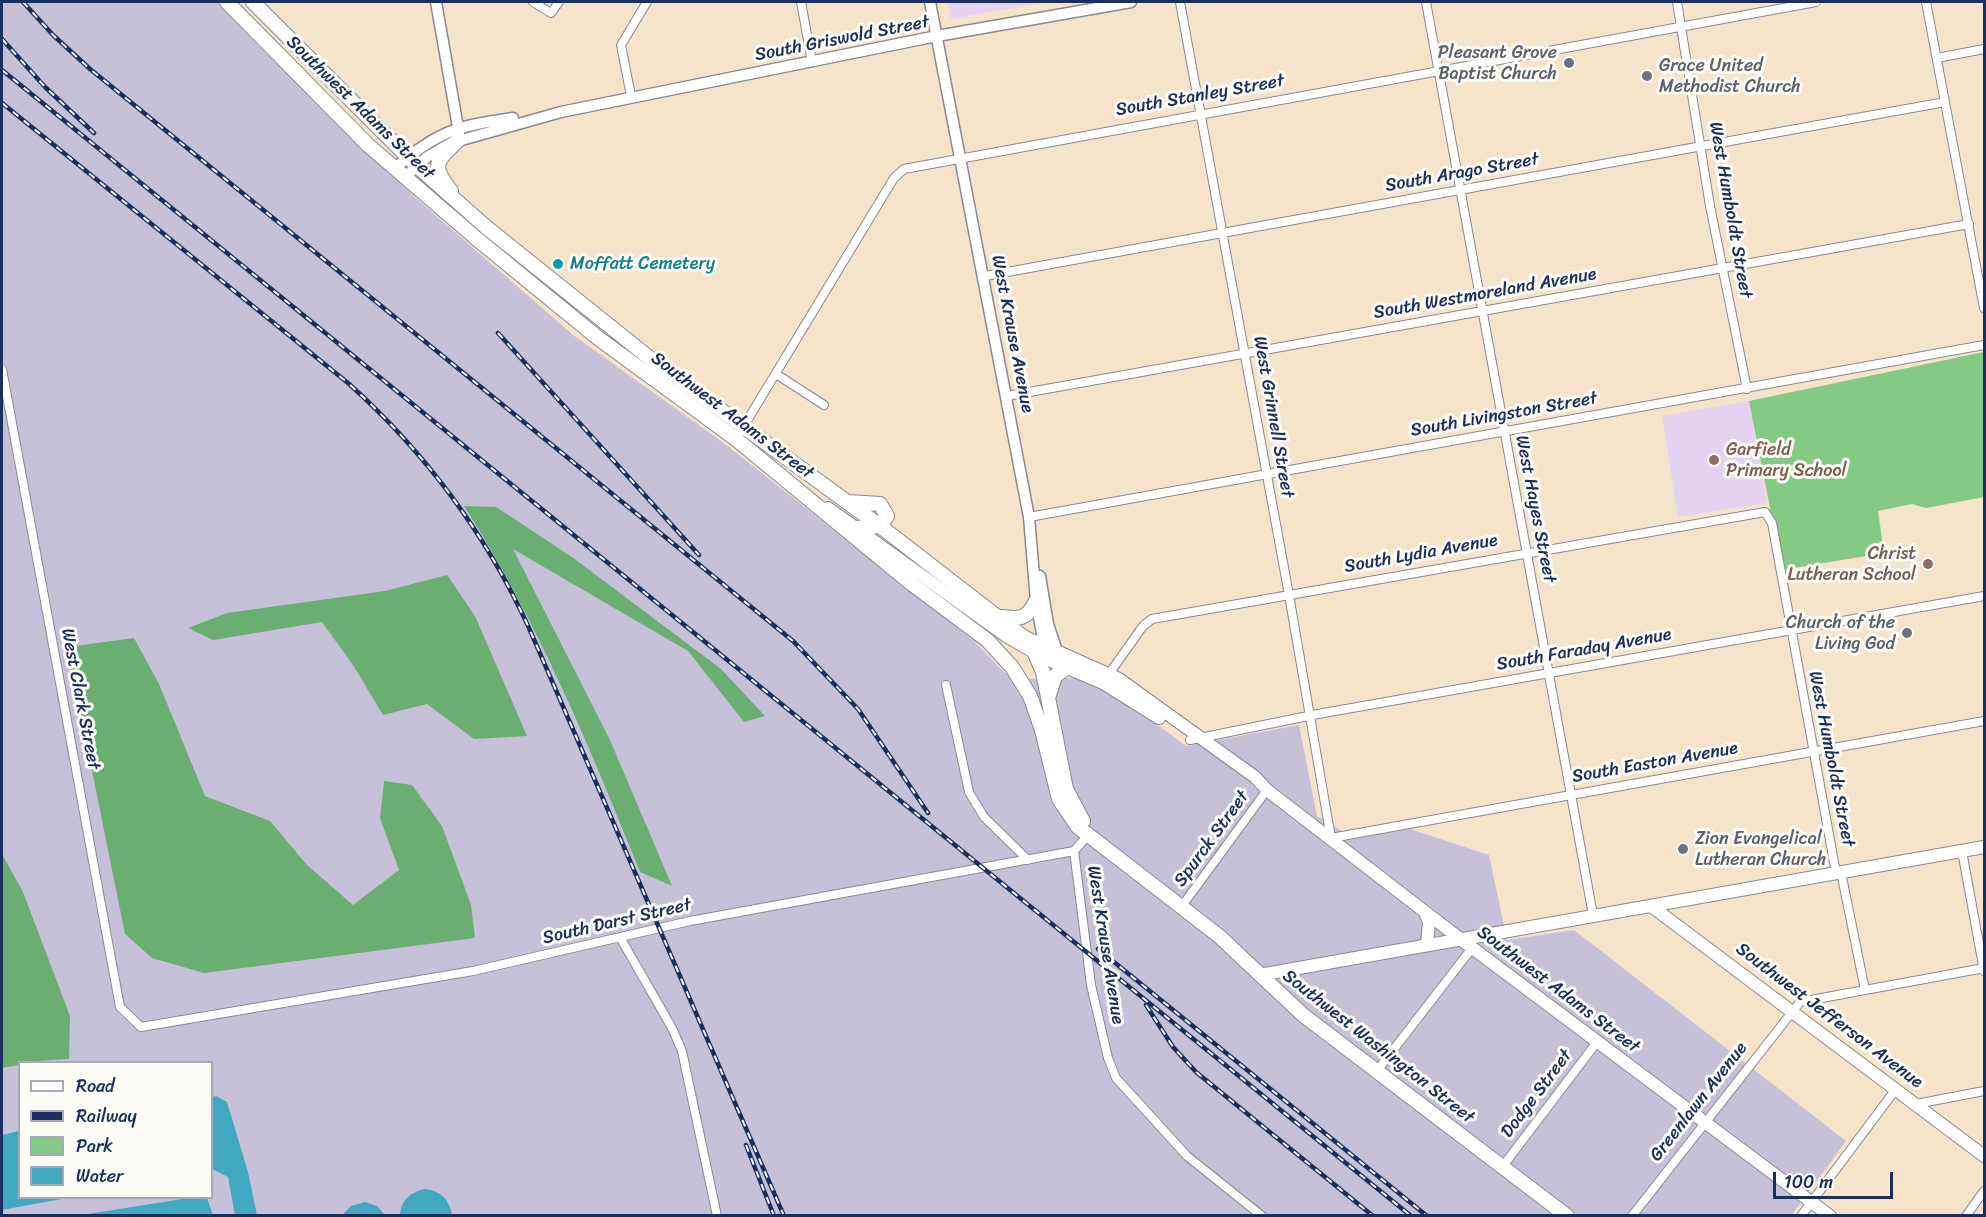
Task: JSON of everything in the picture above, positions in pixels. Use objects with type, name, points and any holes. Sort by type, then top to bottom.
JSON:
[{"type":"main road","name":"Southwest Adams Street","points":[[227,2],[368,145],[598,338],[736,439],[782,476],[983,621],[1040,650],[1065,667],[1121,694],[1196,739]]},
{"type":"main road","name":"Southwest Adams Street","points":[[253,2],[413,162],[479,221],[633,345],[880,526],[1025,637]]},
{"type":"main road","points":[[459,133],[441,155],[439,170],[450,189],[479,221]]},
{"type":"main road","name":"Southwest Washington Street","points":[[782,476],[912,584],[981,635],[1009,663],[1023,683],[1038,715],[1059,799],[1071,821],[1233,948],[1283,998],[1567,1215]]},
{"type":"main road","points":[[857,528],[880,526]]},
{"type":"main road","points":[[998,616],[1024,618],[1030,614],[1035,601]]},
{"type":"main road","name":"Southwest Washington Street","points":[[1025,637],[1040,650],[1066,789],[1090,834]]},
{"type":"main road","name":"Southwest Adams Street","points":[[1040,650],[1058,651],[1109,674],[1251,783],[1268,790],[1472,948],[1830,1215]]},
{"type":"main road","points":[[1048,697],[1055,676],[1065,667]]},
{"type":"main road","points":[[1259,975],[1984,847]]},
{"type":"main road","name":"Southwest Jefferson Avenue","points":[[1651,906],[1792,1009],[1984,1156]]},
{"type":"main road","points":[[1424,911],[1429,922],[1427,944]]},
{"type":"street","points":[[435,2],[459,133]]},
{"type":"street","points":[[533,2],[551,13],[559,2]]},
{"type":"street","points":[[631,96],[621,45],[647,2]]},
{"type":"street","points":[[801,2],[812,62]]},
{"type":"street","name":"West Krause Avenue","points":[[930,2],[985,276],[1029,517],[1040,650]]},
{"type":"street","name":"South Griswold Street","points":[[400,172],[413,162],[437,150],[459,133],[631,96],[937,36],[1131,2]]},
{"type":"street","name":"West Grinnell Street","points":[[1179,2],[1289,595],[1308,716],[1331,838]]},
{"type":"street","name":"West Hayes Street","points":[[1426,2],[1593,915]]},
{"type":"street","name":"West Humboldt Street","points":[[1677,2],[1723,268],[1747,388]]},
{"type":"street","name":"South Stanley Street","points":[[736,439],[897,174],[906,168],[1816,2]]},
{"type":"street","points":[[1926,2],[1984,308]]},
{"type":"street","points":[[1937,58],[1984,49]]},
{"type":"street","name":"South Arago Street","points":[[985,276],[1945,102]]},
{"type":"street","name":"South Westmoreland Avenue","points":[[1007,396],[1968,224]]},
{"type":"street","points":[[1974,253],[1984,251]]},
{"type":"street","name":"South Livingston Street","points":[[1029,517],[1984,345]]},
{"type":"street","name":"West Clark Street","points":[[2,369],[120,1007],[141,1027]]},
{"type":"street","points":[[776,374],[824,405]]},
{"type":"street","name":"West Humboldt Street","points":[[1765,512],[1772,523],[1813,752],[1865,990]]},
{"type":"street","name":"South Lydia Avenue","points":[[1109,674],[1149,620],[1526,552],[1765,512]]},
{"type":"street","points":[[1029,517],[1048,624],[1058,651]]},
{"type":"street","name":"South Faraday Avenue","points":[[1196,739],[1308,716],[1984,596]]},
{"type":"street","points":[[946,685],[969,792],[984,817],[1028,860]]},
{"type":"street","name":"South Easton Avenue","points":[[1331,838],[1984,721]]},
{"type":"street","name":"Spurck Street","points":[[1182,906],[1268,790]]},
{"type":"street","points":[[1074,851],[1090,834]]},
{"type":"street","name":"West Krause Avenue","points":[[1074,851],[1091,985],[1108,1058],[1116,1078],[1187,1156],[1262,1215]]},
{"type":"street","name":"South Darst Street","points":[[141,1027],[473,971],[621,939],[690,921],[1074,851]]},
{"type":"street","points":[[1792,1009],[1800,1002],[1984,969],[1962,851]]},
{"type":"street","points":[[621,939],[672,1028],[682,1051],[717,1215]]},
{"type":"street","points":[[1377,1071],[1472,948]]},
{"type":"street","name":"Greenlawn Avenue","points":[[1632,1215],[1792,1009]]},
{"type":"street","name":"Dodge Street","points":[[1503,1166],[1597,1042]]},
{"type":"street","points":[[1801,1215],[1896,1089]]},
{"type":"street","points":[[1916,1104],[1984,1091]]},
{"type":"street","points":[[1966,1215],[1984,1191]]},
{"type":"shaded area","points":[[2,2],[218,2],[417,199],[573,335],[725,444],[974,641],[1011,679],[1075,678],[1094,685],[1131,705],[1186,746],[1299,725],[1317,816],[1353,838],[1410,829],[1489,855],[1507,940],[1574,930],[1846,1141],[1791,1216],[2,1216]]},
{"type":"shaded area","points":[[948,2],[1046,2],[951,19]]},
{"type":"shaded area","name":"Garfield Primary School","points":[[1749,401],[1767,503],[1678,517],[1662,416]]},
{"type":"green space","points":[[1984,352],[1984,497],[1926,508],[1912,504],[1878,511],[1884,553],[1782,570],[1749,401]]},
{"type":"green space","points":[[464,506],[496,507],[572,557],[721,669],[765,716],[744,722],[688,651],[513,549],[610,740],[672,886],[640,872],[581,731],[539,639],[516,594]]},
{"type":"green space","points":[[447,575],[475,616],[527,736],[474,739],[427,704],[383,715],[353,665],[322,622],[213,640],[188,628],[227,613],[385,591]]},
{"type":"green space","points":[[134,638],[159,684],[205,796],[270,821],[307,865],[353,905],[399,870],[380,818],[384,781],[412,785],[442,826],[471,905],[475,938],[204,973],[152,958],[125,934],[67,647]]},
{"type":"green space","points":[[2,854],[23,892],[70,1016],[69,1059],[18,1061],[18,1065],[2,1068]]},
{"type":"water","points":[[213,1097],[227,1102],[248,1172],[257,1215],[235,1215],[228,1177],[213,1170]]},
{"type":"water","points":[[18,1131],[18,1199],[62,1199],[2,1210],[2,1135]]},
{"type":"water","points":[[425,1189],[443,1197],[449,1204],[452,1215],[400,1215],[402,1205],[408,1198],[415,1192]]},
{"type":"water","points":[[182,1199],[207,1199],[213,1215],[82,1215]]},
{"type":"water","points":[[365,1202],[377,1206],[385,1215],[342,1215],[351,1206]]},
{"type":"railway","points":[[23,2],[53,35],[90,69],[793,641],[858,709],[928,813]]},
{"type":"railway","points":[[2,39],[45,87],[94,133]]},
{"type":"railway","points":[[2,70],[1411,1216]]},
{"type":"railway","points":[[2,103],[348,383],[403,437],[428,466],[473,527],[512,593],[529,628],[784,1216]]},
{"type":"railway","points":[[498,333],[699,555]]},
{"type":"railway","points":[[1098,949],[1427,1216]]},
{"type":"railway","points":[[1146,1005],[1173,1047],[1196,1072],[1373,1216]]},
{"type":"railway","points":[[746,1145],[774,1216]]},
{"type":"place","name":"Pleasant Grove Baptist Church","points":[[1569,63]]},
{"type":"place","name":"Grace United Methodist Church","points":[[1647,76]]},
{"type":"place","name":"Moffatt Cemetery","points":[[558,264]]},
{"type":"place","name":"Garfield Primary School","points":[[1714,460]]},
{"type":"place","name":"Christ Lutheran School","points":[[1928,564]]},
{"type":"place","name":"Church of the Living God","points":[[1907,633]]},
{"type":"place","name":"Zion Evangelical Lutheran Church","points":[[1683,849]]}]
